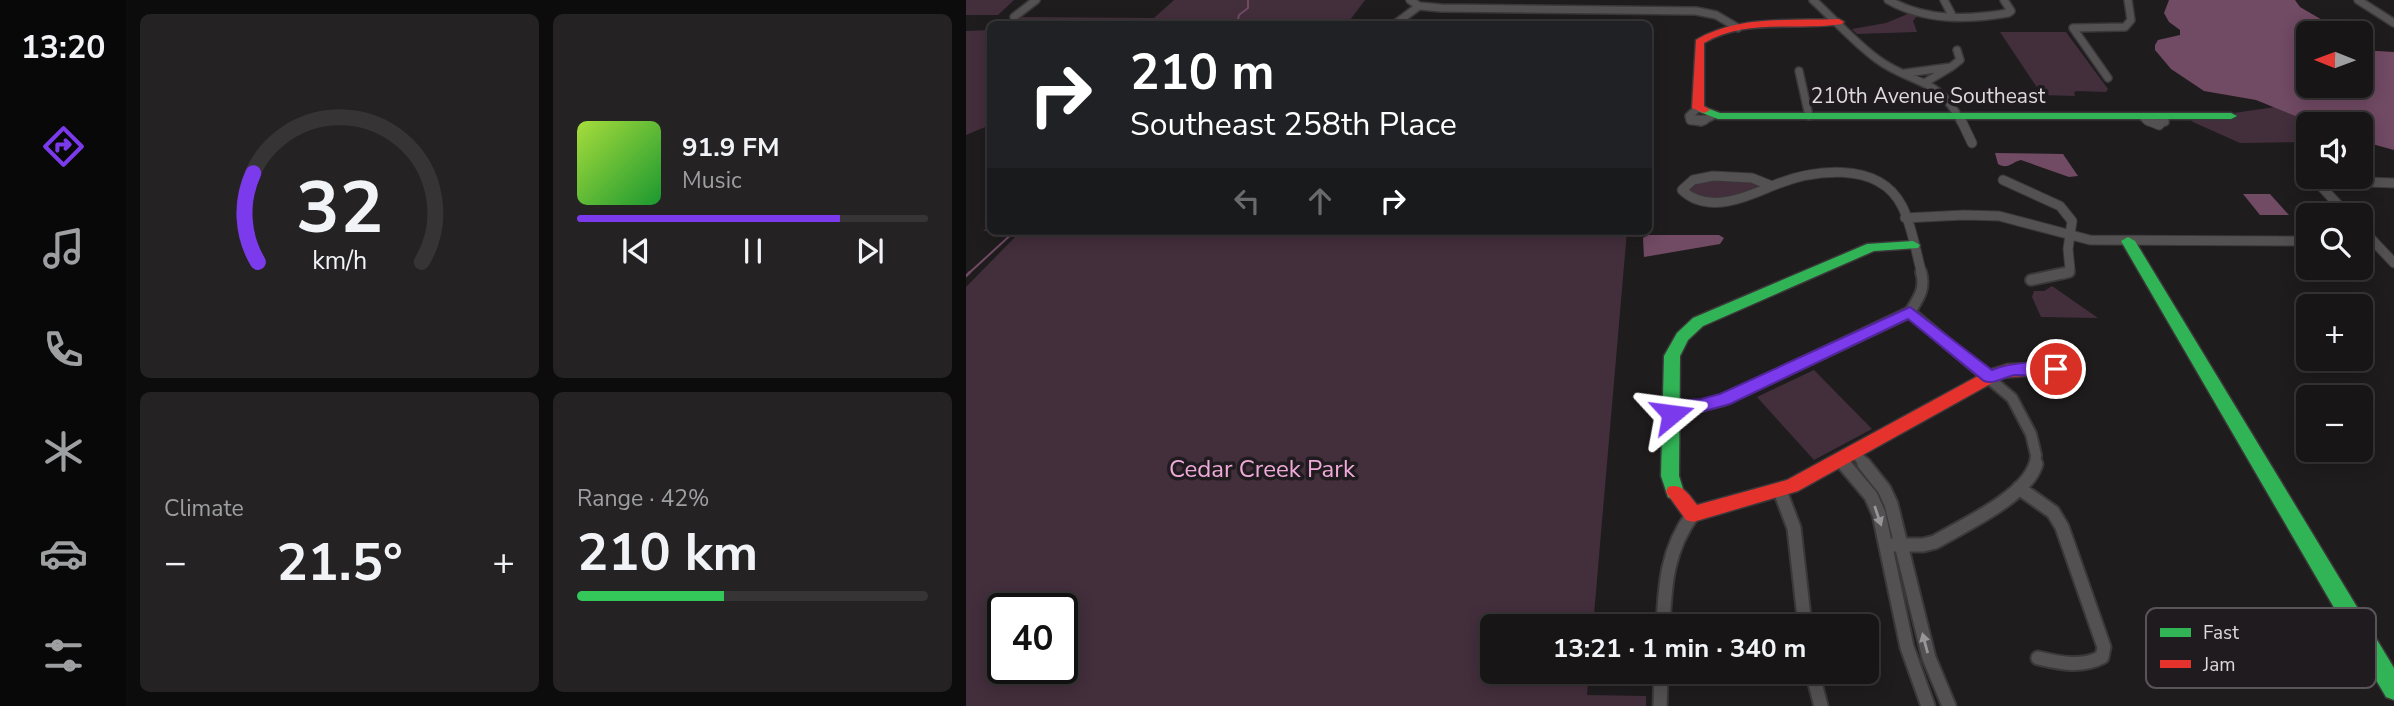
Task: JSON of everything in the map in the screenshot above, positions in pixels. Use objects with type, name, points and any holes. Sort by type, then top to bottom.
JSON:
[{"type":"street","points":[[1014,17],[1036,0]]},
{"type":"street","points":[[1410,0],[1419,6],[1696,12],[1716,15],[1738,27],[1839,22]]},
{"type":"street","points":[[1813,0],[1867,51],[1926,82],[1945,99],[1959,116],[1972,143]]},
{"type":"street","points":[[1888,0],[1913,12],[1953,17],[2008,13],[2011,11],[2004,0]]},
{"type":"street","points":[[1944,0],[1953,17]]},
{"type":"street","points":[[2108,78],[2073,29],[2125,27],[2131,20],[2127,0]]},
{"type":"street","points":[[2358,0],[2392,20]]},
{"type":"street","points":[[1399,21],[1419,6]]},
{"type":"street","name":"210th Avenue Southeast","points":[[1738,27],[1712,32],[1700,40],[1702,115],[2231,116]]},
{"type":"street","points":[[1926,82],[1960,60],[1957,50]]},
{"type":"street","points":[[1905,73],[1951,67]]},
{"type":"street","points":[[1799,71],[1809,116]]},
{"type":"street","points":[[1672,406],[1701,406],[1724,400],[1910,312],[1922,293],[1924,281],[1905,218],[1896,195],[1887,188],[1856,175],[1822,172],[1807,174],[1773,187],[1734,200],[1696,200],[1688,197],[1682,190],[1686,181],[1695,177],[1748,177],[1773,187]]},
{"type":"street","points":[[2003,180],[2049,200],[2064,210],[2072,221],[2072,238],[2067,250],[2070,272],[2031,280]]},
{"type":"street","points":[[2337,203],[2315,180],[2394,183]]},
{"type":"street","points":[[1905,218],[1998,216],[2016,219],[2072,238],[2128,241],[2296,241]]},
{"type":"street","points":[[2128,241],[2346,608]]},
{"type":"street","points":[[2373,242],[2394,263]]},
{"type":"street","points":[[1693,514],[1672,484],[1672,356],[1678,342],[1698,322],[1872,247],[1913,245]]},
{"type":"street","points":[[1887,545],[1936,542],[2020,488],[2033,473],[2036,453],[2017,405],[1990,377],[1910,312]]},
{"type":"street","points":[[1663,614],[1665,570],[1670,550],[1675,537],[1693,514],[1714,506],[1780,491],[1990,377],[2008,370],[2056,369]]},
{"type":"street","points":[[1848,456],[1871,496],[1887,545],[1907,647],[1928,706]]},
{"type":"street","points":[[1848,456],[1884,489],[1896,517],[1929,658],[1949,706]]},
{"type":"street","points":[[2020,488],[2053,512],[2062,527],[2104,647],[2102,657],[2092,663],[2066,664],[2038,658]]},
{"type":"street","points":[[1780,491],[1794,528],[1804,614]]},
{"type":"street","points":[[2376,659],[2394,689]]},
{"type":"street","points":[[1660,706],[1661,684]]},
{"type":"street","points":[[1815,684],[1821,706]]},
{"type":"green space","points":[[966,0],[1014,0],[998,15],[966,15]]},
{"type":"green space","points":[[1174,0],[1365,0],[1349,21],[1008,21],[1014,17],[1154,18]]},
{"type":"green space","points":[[1910,13],[1918,15],[1913,21],[1917,32],[1857,34],[1852,29],[1886,23]]},
{"type":"green space","points":[[987,30],[987,126],[966,135],[966,31]]},
{"type":"green space","points":[[2000,32],[2066,32],[2108,89],[2106,92],[2077,91],[2074,92],[2075,96],[2042,95]]},
{"type":"green space","points":[[2275,107],[2296,116],[2296,142],[2240,143],[2193,122],[2186,115],[2227,114]]},
{"type":"green space","points":[[1694,180],[1744,180],[1761,186],[1760,189],[1733,196],[1713,198],[1695,195],[1688,190]]},
{"type":"green space","name":"Cedar Creek Park","points":[[1017,235],[1627,235],[1594,614],[1480,614],[1480,684],[1588,684],[1587,695],[1646,696],[1646,706],[966,706],[966,287]]},
{"type":"green space","points":[[2052,286],[2098,318],[2041,317],[2032,297],[2034,291],[2044,291]]},
{"type":"green space","points":[[1814,370],[1872,429],[1814,460],[1757,397]]},
{"type":"shaded area","points":[[2169,0],[2295,0],[2300,7],[2324,21],[2296,21],[2296,98],[2373,98],[2373,51],[2394,52],[2394,150],[2373,144],[2373,112],[2296,112],[2296,116],[2256,100],[2204,91],[2171,69],[2155,50],[2158,40],[2180,35],[2180,30],[2169,22],[2164,13]]},
{"type":"shaded area","points":[[1995,153],[2063,154],[2078,176],[2069,177],[2021,160],[2001,166]]},
{"type":"shaded area","points":[[2243,194],[2270,194],[2289,215],[2260,215]]},
{"type":"shaded area","points":[[1648,235],[1719,235],[1724,238],[1720,244],[1644,257],[1643,238]]},
{"type":"waterway","points":[[1238,21],[1239,15],[1248,8],[1248,0]]},
{"type":"waterway","points":[[968,274],[1011,235]]},
{"type":"traffic: fast","points":[[1704,110],[1718,116],[2231,116]]},
{"type":"traffic: fast","points":[[2128,241],[2346,608]]},
{"type":"traffic: fast","points":[[1675,492],[1670,476],[1672,356],[1682,337],[1698,322],[1872,247],[1913,245]]},
{"type":"traffic: fast","points":[[2376,659],[2394,689]]},
{"type":"traffic: jam","points":[[1704,110],[1698,108],[1699,42],[1712,34],[1746,26],[1839,22]]},
{"type":"traffic: jam","points":[[1675,492],[1693,514],[1792,486],[1995,374],[2008,370],[2056,369]]},
{"type":"route","points":[[1672,414],[1672,406],[1701,406],[1724,400],[1910,312],[1990,377],[2008,370],[2056,369]]}]
